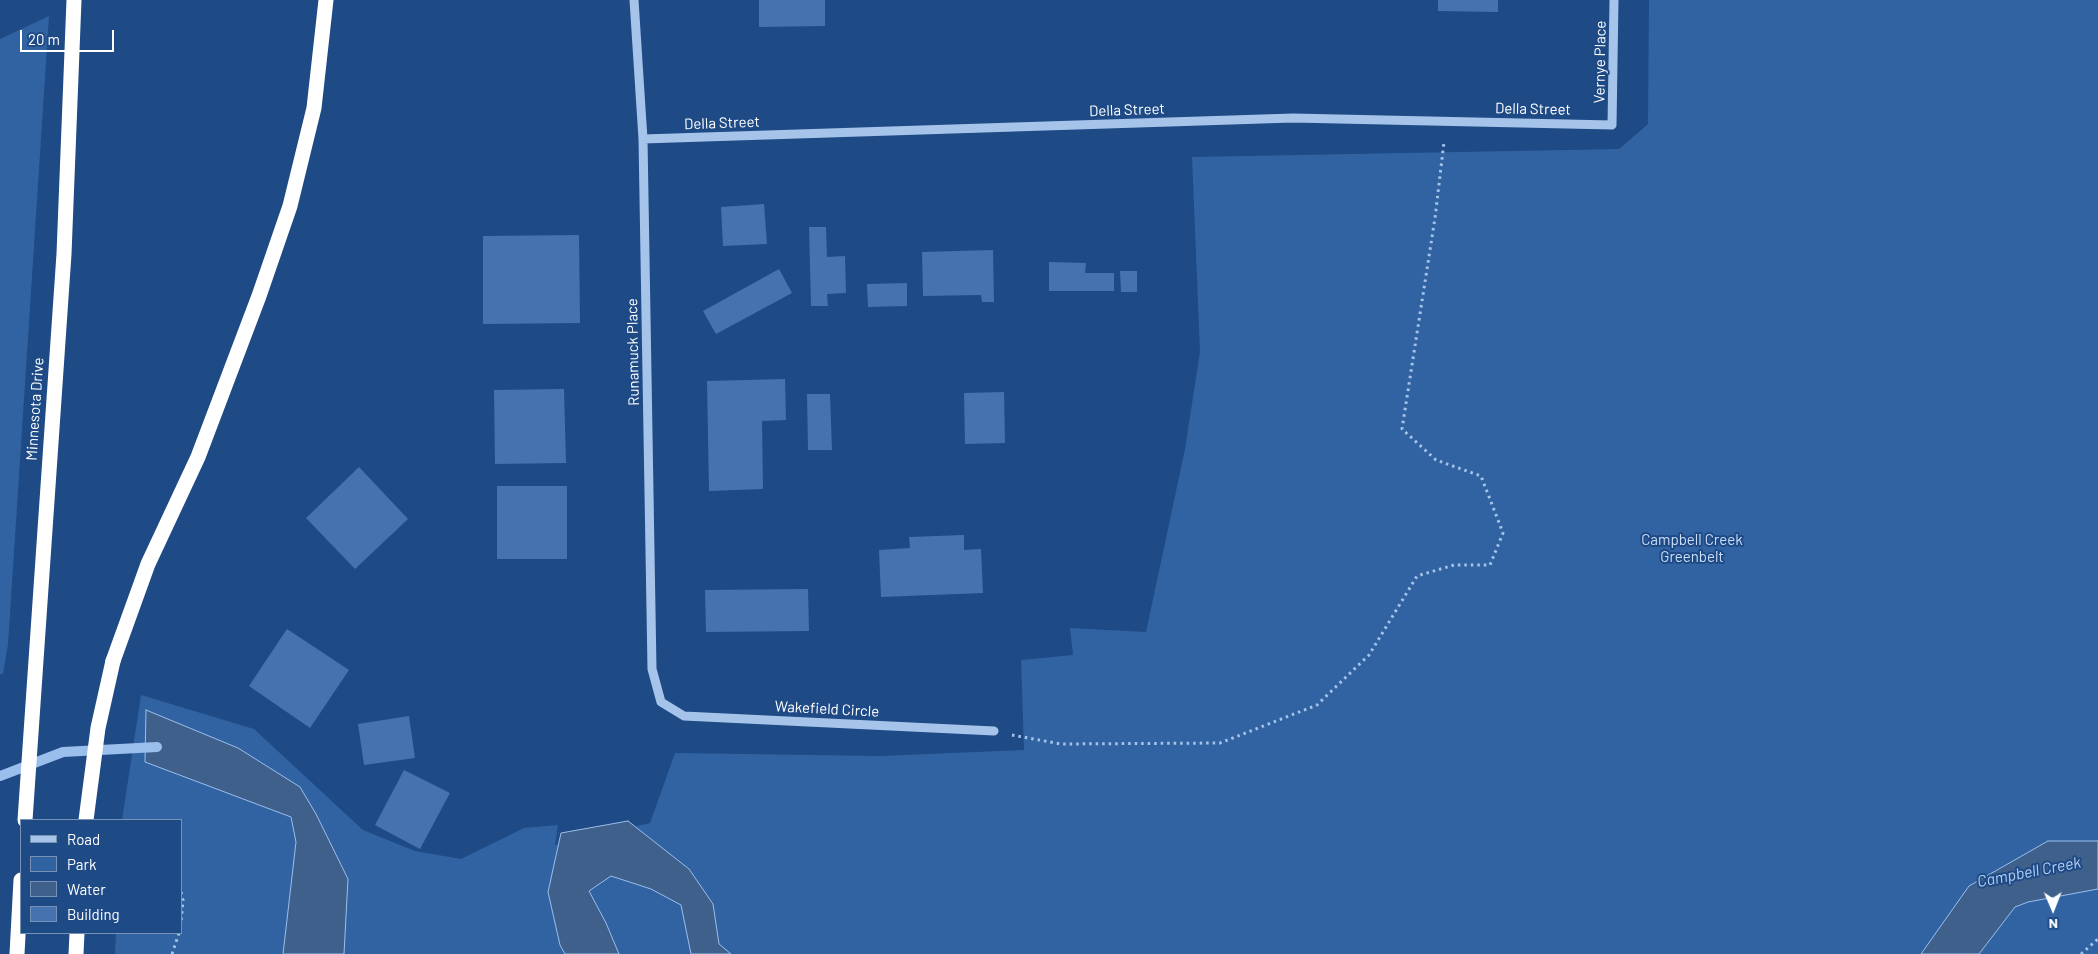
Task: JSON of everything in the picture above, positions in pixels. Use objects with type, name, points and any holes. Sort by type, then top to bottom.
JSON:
[{"type":"highway","name":"Minnesota Drive","points":[[25,819],[64,254],[74,0]]},
{"type":"highway","points":[[86,819],[98,728],[113,661],[148,564],[198,456],[260,296],[290,206],[314,108],[326,0]]},
{"type":"highway","points":[[17,954],[20,898]]},
{"type":"highway","points":[[76,952],[78,934]]},
{"type":"street","name":"Runamuck Place","points":[[634,0],[643,139],[652,669],[661,702]]},
{"type":"street","name":"Vernye Place","points":[[1612,125],[1614,0]]},
{"type":"street","name":"Della Street","points":[[643,139],[1292,118],[1612,125]]},
{"type":"street","name":"Wakefield Circle","points":[[661,702],[684,716],[994,731]]},
{"type":"path","points":[[994,731],[1061,744],[1220,743],[1317,705],[1369,655],[1417,576],[1454,565],[1490,565],[1502,533],[1481,476],[1436,460],[1402,429],[1435,218],[1446,121]]},
{"type":"path","points":[[182,896],[182,912]]},
{"type":"path","points":[[172,954],[179,934]]},
{"type":"path","points":[[2080,954],[2098,939]]},
{"type":"green space","name":"Campbell Creek Greenbelt","points":[[1649,0],[2098,0],[2098,954],[115,954],[116,934],[182,934],[182,819],[122,819],[141,695],[254,729],[363,830],[415,851],[461,859],[524,828],[558,825],[555,845],[650,823],[675,753],[880,756],[1024,750],[1021,660],[1073,655],[1070,628],[1146,632],[1185,449],[1200,352],[1192,157],[1619,149],[1648,124]]},
{"type":"green space","points":[[49,16],[8,644],[3,674],[0,674],[0,39]]},
{"type":"water","points":[[146,710],[238,748],[300,787],[316,814],[348,879],[344,954],[283,954],[296,842],[291,817],[145,762]]},
{"type":"water","points":[[628,821],[689,869],[713,904],[719,944],[731,954],[691,954],[681,905],[651,889],[611,876],[589,891],[606,923],[619,954],[565,954],[560,945],[548,892],[561,833]]},
{"type":"water","points":[[2048,841],[2098,841],[2098,889],[2028,902],[2015,907],[1979,954],[1921,954],[1969,886]]},
{"type":"building","points":[[759,0],[825,0],[825,26],[759,27]]},
{"type":"building","points":[[1438,0],[1498,0],[1498,12],[1438,11]]},
{"type":"building","points":[[764,204],[767,244],[723,246],[721,207]]},
{"type":"building","points":[[809,227],[826,227],[827,257],[845,256],[846,293],[827,294],[828,306],[811,306]]},
{"type":"building","points":[[579,235],[580,323],[483,324],[483,236]]},
{"type":"building","points":[[993,250],[994,302],[982,302],[981,295],[923,296],[922,252]]},
{"type":"building","points":[[1049,262],[1086,263],[1085,273],[1114,273],[1114,291],[1049,291]]},
{"type":"building","points":[[779,269],[792,293],[716,334],[703,311]]},
{"type":"building","points":[[1120,271],[1137,271],[1137,292],[1121,292]]},
{"type":"building","points":[[907,283],[907,306],[868,307],[867,284]]},
{"type":"building","points":[[785,379],[786,420],[762,421],[763,489],[709,491],[707,381]]},
{"type":"building","points":[[564,389],[566,463],[495,464],[494,390]]},
{"type":"building","points":[[1004,392],[1005,443],[965,444],[964,393]]},
{"type":"building","points":[[807,394],[830,394],[832,450],[808,450]]},
{"type":"building","points":[[359,467],[408,519],[355,569],[306,518]]},
{"type":"building","points":[[497,486],[567,486],[567,559],[497,559]]},
{"type":"building","points":[[964,535],[964,550],[981,549],[983,593],[881,597],[879,550],[910,548],[909,537]]},
{"type":"building","points":[[808,589],[809,631],[706,632],[705,590]]},
{"type":"building","points":[[287,629],[349,670],[310,728],[249,686]]},
{"type":"building","points":[[409,716],[415,758],[364,765],[358,724]]},
{"type":"building","points":[[404,770],[450,793],[420,849],[375,825]]},
{"type":"waterway","name":"Campbell Creek","points":[[0,776],[63,752],[157,747]]}]
